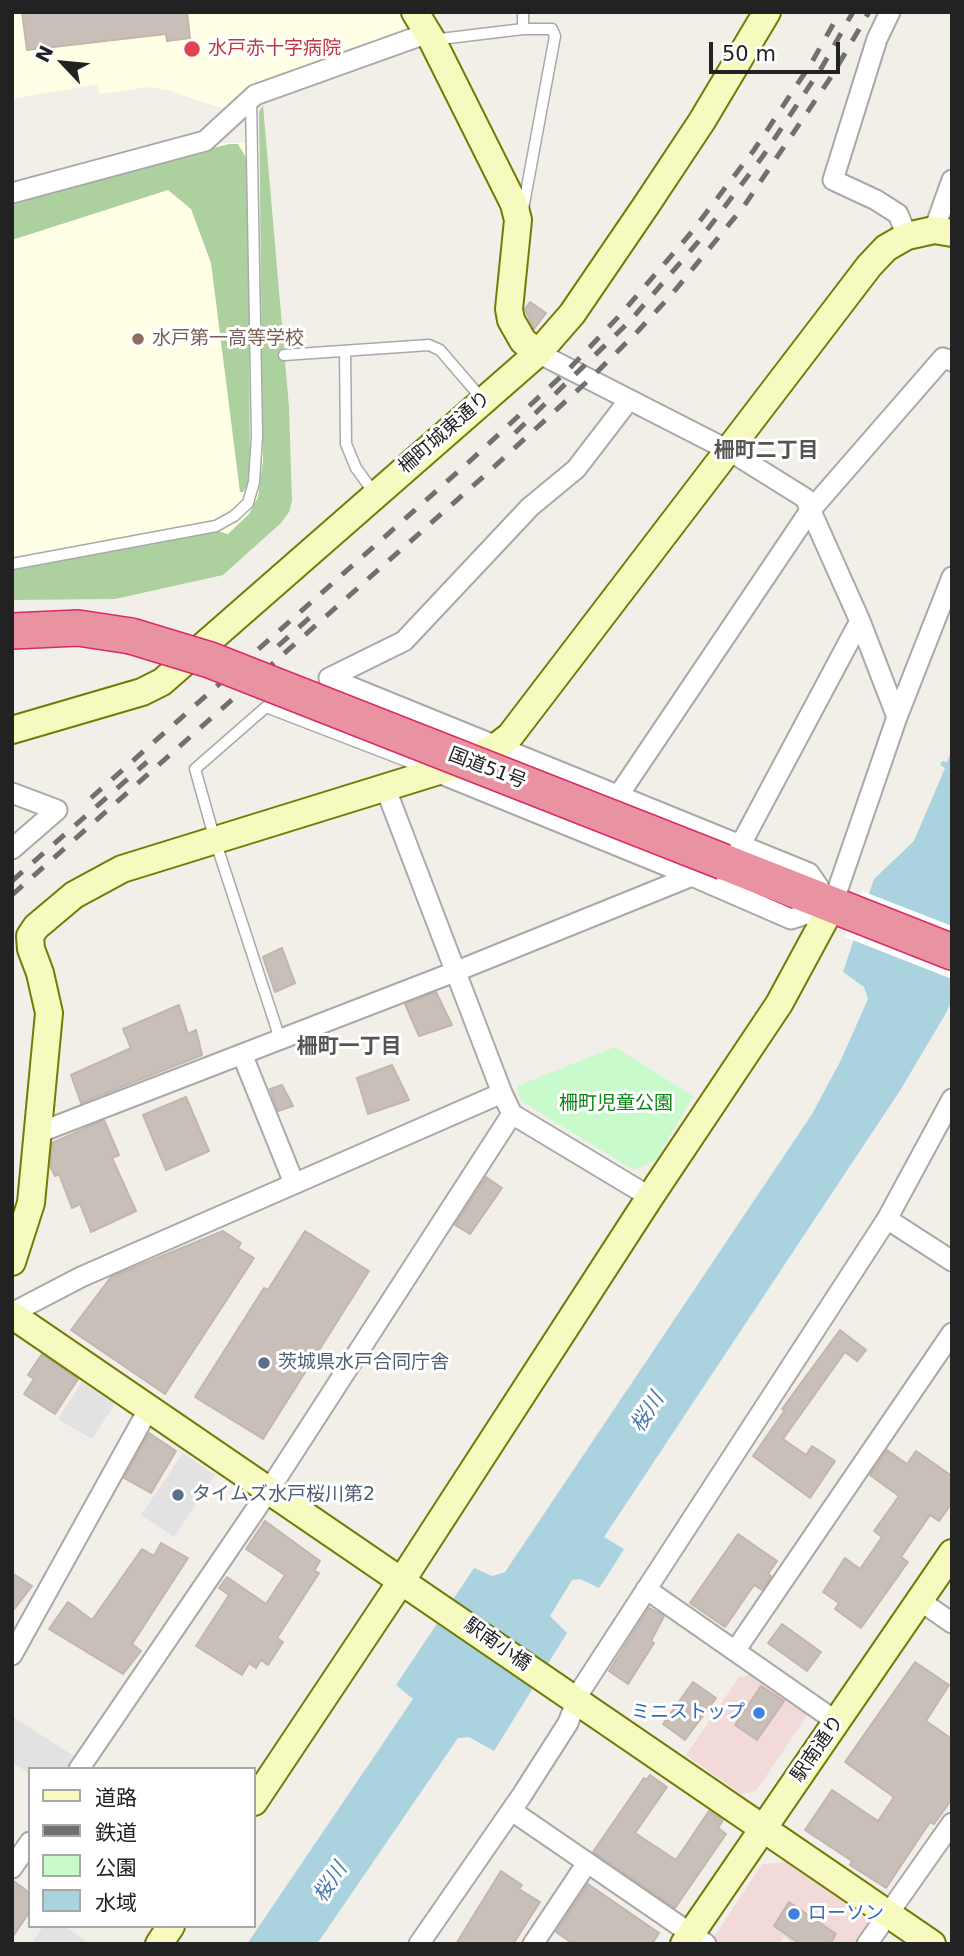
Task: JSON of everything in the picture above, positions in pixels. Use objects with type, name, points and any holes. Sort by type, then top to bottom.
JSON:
[{"type":"highway","name":"国道51号","points":[[12,631],[78,628],[131,636],[210,660],[732,853],[843,910],[952,952]]},
{"type":"street","name":"柵町城東通り","points":[[12,730],[142,692],[162,682],[538,353],[572,313],[647,204],[702,121],[767,12]]},
{"type":"street","points":[[890,12],[877,39],[833,180],[876,200],[898,214],[907,236]]},
{"type":"street","points":[[12,193],[205,141],[256,95],[425,28],[506,185],[518,220],[509,309],[510,320],[523,341],[538,353],[728,450],[805,498],[860,621],[897,717]]},
{"type":"street","points":[[12,1262],[32,1203],[48,1013],[40,973],[31,949],[30,936],[36,926],[94,883],[122,869],[477,757],[510,737],[869,266],[886,248],[907,236],[943,231],[952,180]]},
{"type":"street","points":[[618,796],[809,512],[943,358],[952,361]]},
{"type":"street","points":[[629,400],[576,469],[530,507],[404,641],[329,678],[618,796],[732,853],[860,621]]},
{"type":"street","points":[[256,1799],[402,1580],[650,1197],[843,910],[897,717],[952,577]]},
{"type":"street","points":[[434,771],[791,919],[843,910]]},
{"type":"street","points":[[385,787],[512,1114],[650,1197]]},
{"type":"street","points":[[12,793],[57,810],[12,849]]},
{"type":"street","points":[[38,1133],[457,971],[692,876]]},
{"type":"street","points":[[242,1054],[294,1183]]},
{"type":"street","points":[[12,1314],[81,1277],[502,1093]]},
{"type":"street","points":[[419,1944],[512,1811],[568,1723],[567,1694],[646,1589],[887,1219],[951,1105]]},
{"type":"street","points":[[80,1767],[269,1490],[512,1114]]},
{"type":"street","points":[[887,1219],[952,1261]]},
{"type":"street","name":"駅南小橋","points":[[12,1314],[932,1944]]},
{"type":"street","points":[[735,1651],[952,1333]]},
{"type":"street","points":[[12,1655],[149,1408]]},
{"type":"street","name":"駅南通り","points":[[694,1940],[763,1828],[952,1553]]},
{"type":"street","points":[[646,1589],[837,1722]]},
{"type":"street","points":[[919,1600],[952,1623]]},
{"type":"street","points":[[512,1811],[694,1940]]},
{"type":"street","points":[[867,1944],[952,1823]]},
{"type":"street","points":[[12,1868],[28,1845]]},
{"type":"street","points":[[533,1944],[587,1863]]},
{"type":"street","points":[[159,1944],[170,1928]]},
{"type":"lane","points":[[523,12],[523,29]]},
{"type":"lane","points":[[425,28],[552,29],[555,36],[525,204],[518,220]]},
{"type":"lane","points":[[12,564],[216,526],[234,516],[248,503],[254,482],[257,436],[251,99]]},
{"type":"lane","points":[[285,355],[429,345],[439,350],[483,400]]},
{"type":"lane","points":[[345,351],[346,444],[356,468],[375,494]]},
{"type":"lane","points":[[280,1039],[215,840],[195,769],[266,707],[434,771]]},
{"type":"shaded area","name":"水戸赤十字病院","points":[[12,12],[398,12],[409,34],[230,111],[168,90],[148,87],[99,94],[98,84],[12,99]]},
{"type":"shaded area","name":"水戸第一高等学校","points":[[260,143],[264,492],[255,512],[224,543],[12,578],[12,225],[212,145]]},
{"type":"shaded area","points":[[82,1382],[115,1404],[92,1439],[58,1419]]},
{"type":"shaded area","name":"タイムズ水戸桜川第2","points":[[183,1453],[215,1475],[174,1537],[141,1515]]},
{"type":"shaded area","points":[[756,1674],[810,1711],[756,1791],[741,1794],[686,1755],[739,1677]]},
{"type":"shaded area","points":[[12,1716],[77,1758],[71,1767],[28,1767],[28,1773],[12,1762]]},
{"type":"shaded area","points":[[788,1862],[867,1918],[868,1923],[854,1944],[794,1944],[784,1937],[779,1944],[718,1944],[712,1940],[762,1864]]},
{"type":"shaded area","points":[[42,1928],[67,1928],[90,1944],[32,1944]]},
{"type":"green space","points":[[263,105],[289,407],[292,501],[289,512],[281,523],[223,575],[115,599],[12,600],[12,570],[218,531],[228,534],[249,514],[258,497],[263,461],[259,112]]},
{"type":"green space","points":[[229,144],[238,144],[248,161],[250,474],[243,492],[240,492],[211,263],[191,209],[168,190],[12,240],[12,201]]},
{"type":"green space","name":"柵町児童公園","points":[[615,1047],[693,1096],[656,1160],[634,1170],[521,1101],[517,1086]]},
{"type":"water","name":"桜川","points":[[952,749],[952,1000],[946,1013],[901,1089],[604,1537],[624,1549],[611,1570],[599,1588],[580,1579],[572,1580],[550,1616],[567,1633],[494,1751],[469,1737],[458,1738],[317,1944],[247,1944],[413,1699],[396,1685],[474,1568],[492,1576],[505,1572],[812,1114],[840,1062],[868,999],[864,987],[843,972],[874,879],[914,841],[945,768],[940,765],[942,761],[947,762]]},
{"type":"pier","points":[[862,891],[952,926],[952,979],[845,937]]},
{"type":"building","points":[[22,12],[187,12],[190,38],[167,41],[166,34],[27,50]]},
{"type":"building","points":[[530,302],[546,313],[534,329],[525,309]]},
{"type":"building","points":[[282,948],[295,983],[275,992],[263,957]]},
{"type":"building","points":[[436,992],[452,1025],[419,1036],[405,1004]]},
{"type":"building","points":[[179,1005],[188,1034],[196,1030],[202,1055],[81,1103],[71,1075],[131,1048],[123,1029]]},
{"type":"building","points":[[392,1065],[409,1100],[368,1114],[357,1078]]},
{"type":"building","points":[[282,1085],[293,1106],[278,1111],[270,1089]]},
{"type":"building","points":[[186,1097],[209,1151],[166,1170],[143,1115]]},
{"type":"building","points":[[104,1120],[119,1155],[112,1158],[136,1211],[91,1232],[80,1204],[72,1208],[59,1174],[55,1176],[50,1166],[52,1143]]},
{"type":"building","points":[[486,1177],[502,1188],[470,1234],[455,1225]]},
{"type":"building","points":[[223,1231],[241,1243],[238,1248],[254,1258],[165,1394],[71,1330],[111,1277]]},
{"type":"building","name":"茨城県水戸合同庁舎","points":[[305,1231],[369,1271],[263,1439],[195,1397],[264,1288],[268,1290]]},
{"type":"building","points":[[840,1330],[866,1350],[857,1361],[845,1352],[783,1439],[806,1455],[812,1446],[835,1461],[810,1498],[753,1456],[785,1410],[782,1409]]},
{"type":"building","points":[[42,1354],[78,1379],[55,1414],[24,1394],[34,1379],[28,1375]]},
{"type":"building","points":[[149,1433],[176,1451],[151,1493],[124,1478]]},
{"type":"building","points":[[887,1450],[907,1464],[916,1451],[952,1476],[952,1503],[939,1521],[930,1515],[901,1557],[908,1562],[861,1628],[835,1609],[839,1603],[823,1592],[845,1558],[860,1569],[882,1537],[874,1531],[899,1496],[870,1475]]},
{"type":"building","points":[[265,1521],[320,1561],[314,1571],[319,1573],[277,1638],[283,1642],[268,1665],[261,1660],[256,1668],[249,1663],[242,1675],[196,1646],[229,1595],[219,1588],[227,1577],[266,1604],[285,1575],[246,1549]]},
{"type":"building","points":[[738,1534],[777,1561],[762,1590],[754,1585],[725,1627],[690,1603]]},
{"type":"building","points":[[161,1543],[188,1558],[132,1644],[141,1651],[123,1674],[49,1629],[68,1602],[92,1620],[142,1549],[154,1556]]},
{"type":"building","points":[[12,1573],[32,1586],[12,1612]]},
{"type":"building","points":[[649,1608],[664,1616],[651,1641],[654,1643],[628,1684],[609,1671]]},
{"type":"building","points":[[782,1624],[821,1652],[807,1671],[768,1643]]},
{"type":"building","points":[[915,1662],[949,1685],[926,1721],[952,1739],[952,1799],[934,1824],[930,1822],[886,1888],[850,1865],[852,1861],[805,1830],[832,1790],[878,1821],[894,1797],[845,1762]]},
{"type":"building","points":[[693,1682],[716,1698],[685,1740],[663,1724]]},
{"type":"building","name":"ミニストップ","points":[[761,1686],[784,1701],[757,1740],[735,1725]]},
{"type":"building","points":[[650,1775],[667,1787],[635,1833],[676,1860],[709,1811],[723,1820],[718,1828],[726,1834],[675,1908],[593,1852],[644,1778],[646,1780]]},
{"type":"building","points":[[501,1871],[522,1885],[519,1889],[540,1902],[513,1944],[456,1944]]},
{"type":"building","points":[[12,1880],[28,1892],[28,1914],[12,1938]]},
{"type":"building","points":[[588,1884],[659,1933],[652,1944],[573,1944],[556,1932]]},
{"type":"building","name":"ローソン","points":[[789,1902],[836,1934],[830,1944],[800,1944],[774,1926]]},
{"type":"railway","points":[[91,798],[470,461],[569,369],[690,234],[754,150],[812,62],[840,12]]},
{"type":"railway","points":[[515,433],[630,321],[698,242],[763,156],[822,67],[853,12]]},
{"type":"railway","points":[[12,895],[484,476],[638,331],[744,206],[833,74],[869,12]]},
{"type":"railway","points":[[278,646],[317,611]]},
{"type":"railway","points":[[12,881],[147,762]]},
{"type":"place","name":"水戸赤十字病院","points":[[192,49]]},
{"type":"place","name":"水戸第一高等学校","points":[[138,339]]},
{"type":"place","name":"茨城県水戸合同庁舎","points":[[264,1363]]},
{"type":"place","name":"タイムズ水戸桜川第2","points":[[178,1495]]},
{"type":"place","name":"ミニストップ","points":[[759,1713]]},
{"type":"place","name":"ローソン","points":[[794,1914]]},
{"type":"district","name":"柵町二丁目","points":[[766,452]]},
{"type":"district","name":"柵町一丁目","points":[[349,1048]]}]
